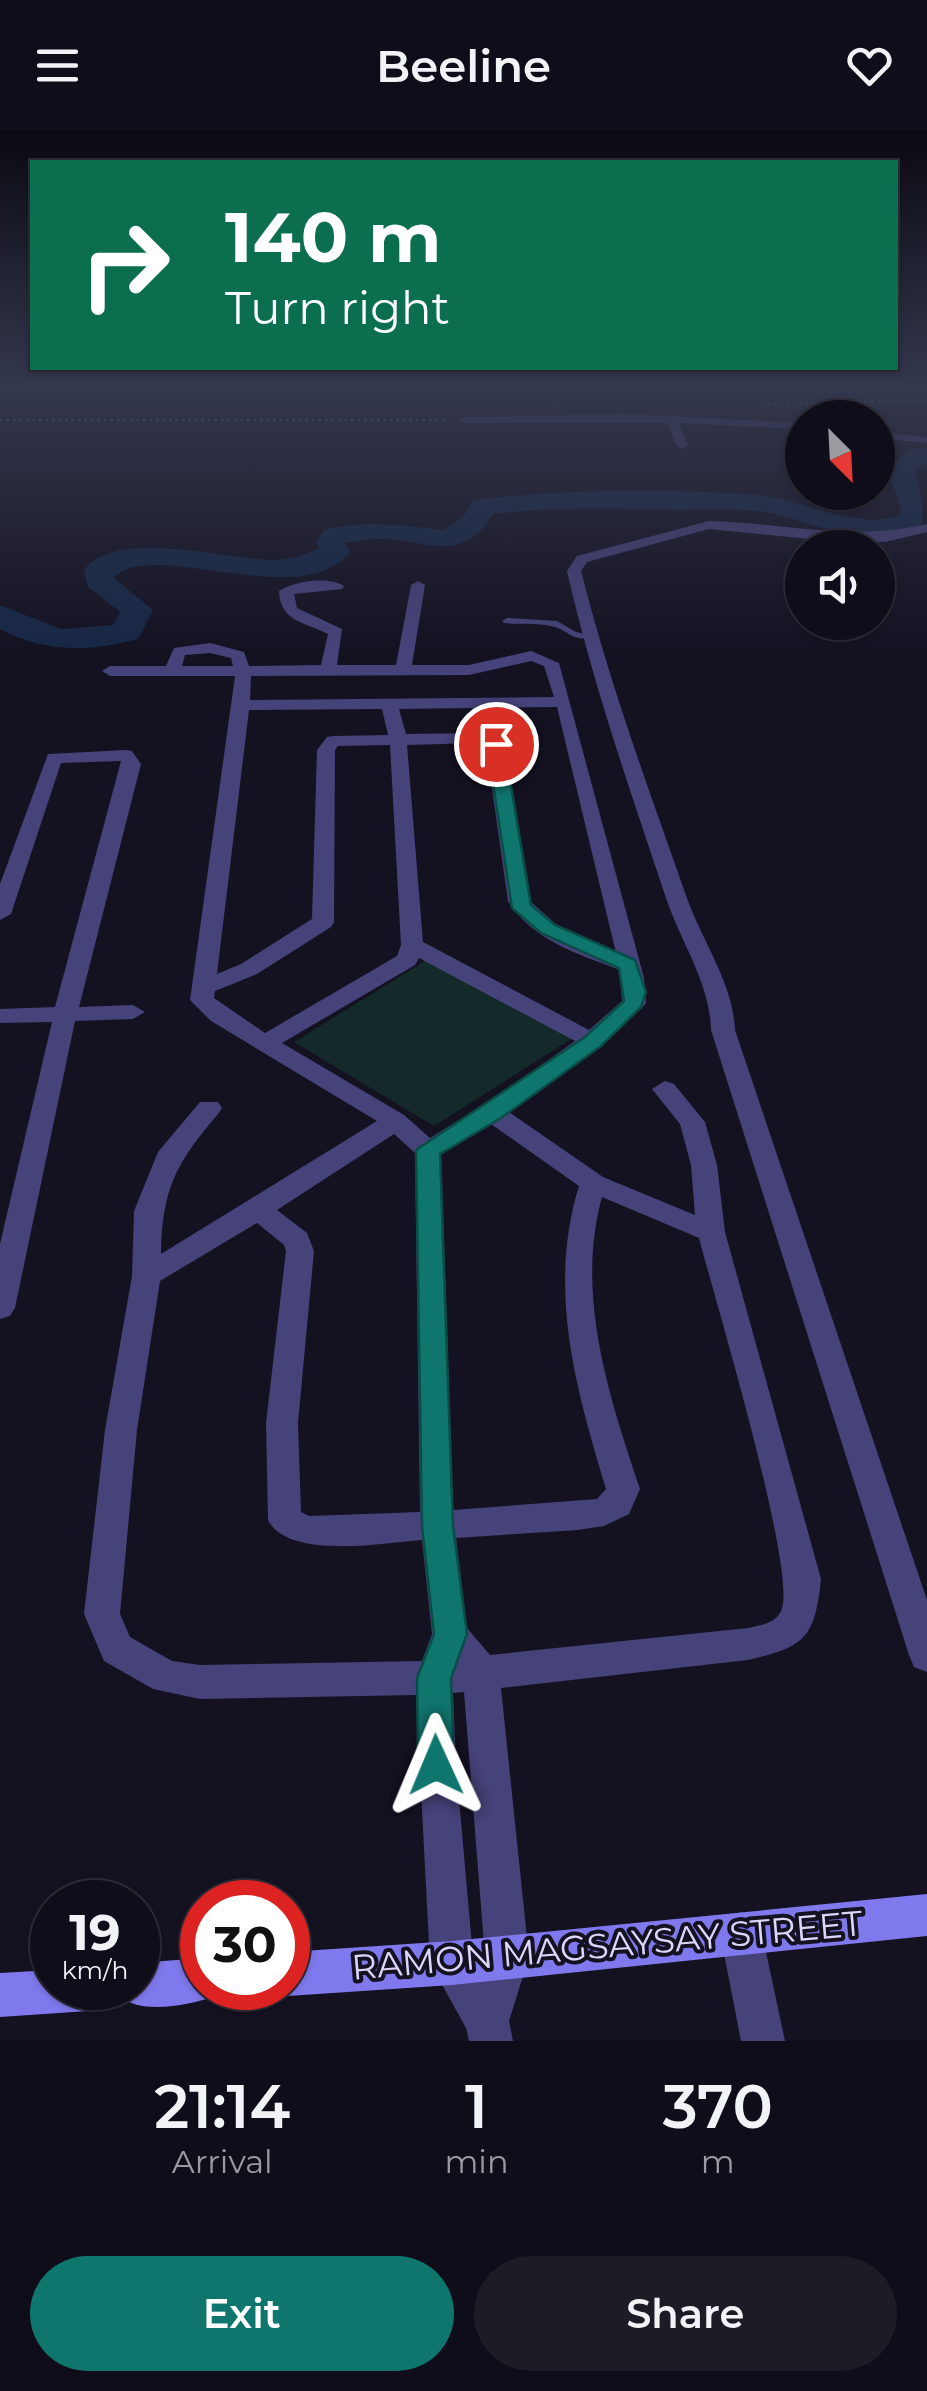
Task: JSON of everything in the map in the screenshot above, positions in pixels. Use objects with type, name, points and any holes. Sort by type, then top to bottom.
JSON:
[{"type":"main road","name":"RAMON MAGSAYSAY STREET","points":[[310,1973],[452,1963],[927,1915]]},
{"type":"main road","points":[[0,1995],[30,1993]]},
{"type":"street","points":[[785,531],[709,526],[582,559],[574,571],[620,740],[687,927],[722,1003],[723,1030],[927,1655]]},
{"type":"street","points":[[895,536],[927,528]]},
{"type":"street","points":[[895,538],[927,540]]},
{"type":"street","points":[[403,669],[418,585]]},
{"type":"street","points":[[328,669],[334,628],[300,620],[286,606],[284,598],[286,591],[293,588],[337,586]]},
{"type":"street","points":[[110,671],[470,670],[514,656],[540,657],[550,662],[564,702],[634,1003],[593,1041],[493,1112],[428,1150]]},
{"type":"street","points":[[243,670],[202,1000],[208,1008],[395,1121],[428,1150],[437,1526],[450,1634],[434,1678],[436,1765],[452,1963],[489,2031]]},
{"type":"street","points":[[239,704],[564,702]]},
{"type":"street","points":[[266,1043],[406,960],[412,945],[398,738],[389,704]]},
{"type":"street","points":[[203,988],[248,969],[323,922],[326,750],[333,741],[478,738],[496,744],[524,913],[585,948],[628,965]]},
{"type":"street","points":[[0,914],[54,758],[126,755],[132,764],[64,1014],[0,1308]]},
{"type":"street","points":[[412,945],[593,1041]]},
{"type":"street","points":[[0,1016],[133,1012]]},
{"type":"street","points":[[209,1108],[172,1152],[148,1212],[146,1276],[121,1430],[102,1614],[117,1649],[166,1677],[200,1682],[434,1678],[748,1644],[782,1636],[799,1617],[803,1580],[788,1511],[710,1232],[704,1166],[692,1122],[665,1089]]},
{"type":"street","points":[[493,1112],[594,1183],[710,1232]]},
{"type":"street","points":[[146,1276],[258,1210],[395,1121]]},
{"type":"street","points":[[258,1210],[297,1240],[300,1251],[283,1451],[281,1496],[285,1520],[305,1530],[343,1532],[578,1516],[604,1512],[617,1504],[623,1489],[588,1375],[583,1331],[578,1258],[581,1214],[594,1183]]},
{"type":"street","points":[[450,1634],[481,1672],[507,1956],[489,2031]]},
{"type":"street","points":[[741,1934],[763,2041]]},
{"type":"lane","points":[[508,620],[557,624],[574,635],[589,636]]},
{"type":"green space","points":[[430,958],[576,1036],[434,1126],[294,1042]]},
{"type":"waterway","points":[[0,615],[45,635],[77,640],[110,636],[126,632],[137,610],[99,581],[99,570],[128,559],[157,556],[278,569],[307,564],[335,551],[330,542],[334,536],[378,530],[449,539],[474,522],[483,507],[557,499],[757,503],[854,527],[893,527],[912,521],[915,507],[902,473]]},
{"type":"route","points":[[436,1765],[434,1678],[450,1634],[437,1526],[428,1150],[493,1112],[593,1041],[634,1003],[635,992],[628,965],[548,929],[521,908],[496,744]]}]
